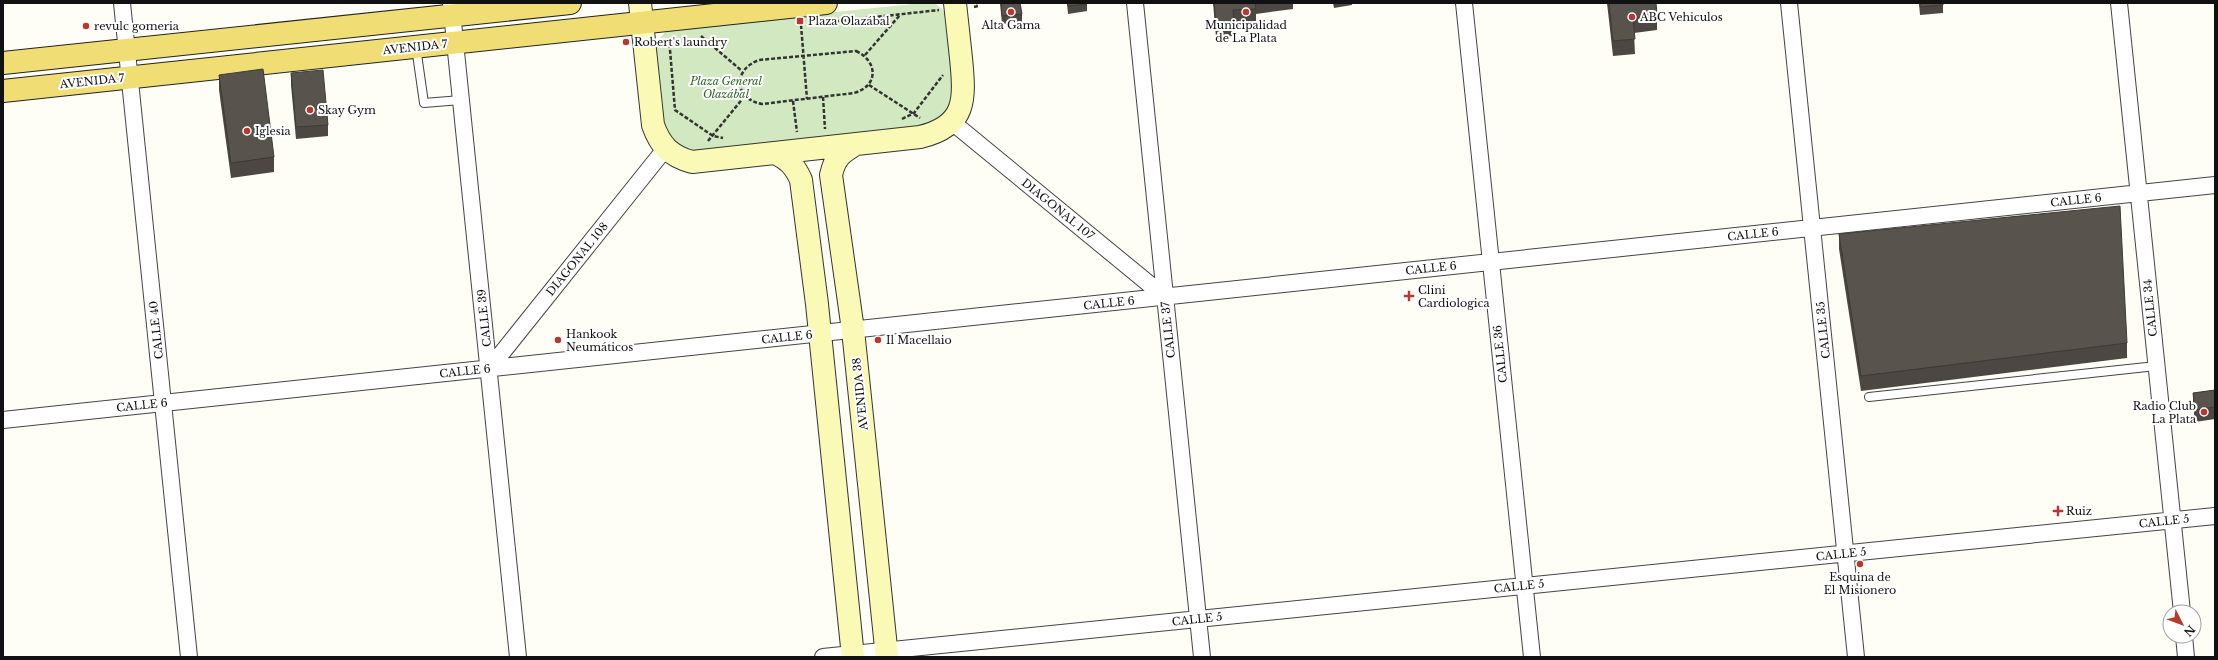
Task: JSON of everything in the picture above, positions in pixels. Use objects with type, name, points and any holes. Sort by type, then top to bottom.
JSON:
[{"type":"main road","points":[[3,63],[127,50],[452,9],[570,3]]},
{"type":"main road","name":"AVENIDA 7","points":[[3,91],[455,43],[641,13],[666,20],[826,3]]},
{"type":"main road","points":[[641,13],[653,125],[658,138],[665,149],[678,158],[692,162],[920,137],[944,128],[960,108],[964,91],[955,3]]},
{"type":"main road","name":"AVENIDA 38","points":[[856,144],[842,152],[834,162],[831,175],[853,330],[886,654]]},
{"type":"main road","points":[[775,153],[791,163],[801,180],[820,333],[853,656]]},
{"type":"street","name":"CALLE 40","points":[[122,3],[189,657]]},
{"type":"street","name":"CALLE 37","points":[[1135,3],[1202,657]]},
{"type":"street","name":"CALLE 36","points":[[1464,3],[1532,657]]},
{"type":"street","name":"CALLE 35","points":[[1789,3],[1856,657]]},
{"type":"street","name":"CALLE 34","points":[[2119,3],[2181,604]]},
{"type":"street","name":"CALLE 39","points":[[452,9],[518,657]]},
{"type":"street","name":"DIAGONAL 107","points":[[944,128],[1165,297]]},
{"type":"street","name":"DIAGONAL 108","points":[[489,368],[665,149]]},
{"type":"street","name":"CALLE 6","points":[[3,420],[2215,185]]},
{"type":"street","name":"CALLE 5","points":[[823,657],[886,654],[1198,619],[2215,516]]},
{"type":"street","points":[[2185,644],[2186,657]]},
{"type":"lane","points":[[416,47],[424,103],[461,100]]},
{"type":"lane","points":[[1869,397],[2156,366]]},
{"type":"path","points":[[937,3],[938,18]]},
{"type":"path","points":[[865,55],[900,15]]},
{"type":"path","points":[[666,20],[675,110],[713,136],[729,138]]},
{"type":"path","points":[[801,25],[807,99]]},
{"type":"path","points":[[701,36],[742,71]]},
{"type":"path","points":[[856,51],[865,55],[872,64],[873,75],[869,85],[863,91],[854,94],[762,104],[753,103],[744,97],[739,84],[742,71],[749,64],[759,60],[856,51]]},
{"type":"path","points":[[897,121],[914,113],[943,76],[942,68]]},
{"type":"path","points":[[869,85],[914,113],[944,128]]},
{"type":"path","points":[[692,162],[744,97]]},
{"type":"path","points":[[823,97],[825,130]]},
{"type":"path","points":[[793,101],[797,132]]},
{"type":"path","points":[[818,130],[833,129]]},
{"type":"path","points":[[790,133],[804,132]]},
{"type":"green space","name":"Plaza General Olazábal","points":[[935,3],[950,16],[960,96],[933,130],[694,156],[675,149],[664,132],[653,46],[668,29]]},
{"type":"building","points":[[1001,3],[1020,3],[1022,14],[1002,16]]},
{"type":"building","points":[[1067,3],[1087,3],[1087,4],[1068,6]]},
{"type":"building","points":[[1214,3],[1255,3],[1256,9],[1233,10],[1234,23],[1216,25]]},
{"type":"building","name":"ABC Vehiculos","points":[[1609,3],[1656,3],[1657,15],[1633,18],[1635,39],[1613,41]]},
{"type":"building","points":[[1920,3],[1943,3],[1943,5],[1920,7]]},
{"type":"building","name":"Iglesia","points":[[263,69],[274,157],[231,163],[219,75]]},
{"type":"building","name":"Skay Gym","points":[[323,70],[328,125],[296,127],[291,73]]},
{"type":"building","points":[[2120,206],[2127,343],[1861,376],[1839,234]]},
{"type":"building","points":[[2215,390],[2215,407],[2195,410],[2193,393]]},
{"type":"place","name":"Alta Gama","points":[[1011,12]]},
{"type":"place","name":"Municipalidad de La Plata","points":[[1246,12]]},
{"type":"place","name":"ABC Vehiculos","points":[[1632,17]]},
{"type":"place","name":"Plaza Olazábal","points":[[800,21]]},
{"type":"place","name":"revulc gomeria","points":[[86,26]]},
{"type":"place","name":"Robert's laundry","points":[[626,42]]},
{"type":"place","name":"Skay Gym","points":[[310,110]]},
{"type":"place","name":"Iglesia","points":[[247,131]]},
{"type":"place","name":"Clini Cardiologica","points":[[1409,296]]},
{"type":"place","name":"Hankook Neumáticos","points":[[558,340]]},
{"type":"place","name":"Il Macellaio","points":[[878,340]]},
{"type":"place","name":"Radio Club La Plata","points":[[2204,412]]},
{"type":"place","name":"Ruiz","points":[[2058,511]]},
{"type":"place","name":"Esquina de El Misionero","points":[[1860,564]]}]
